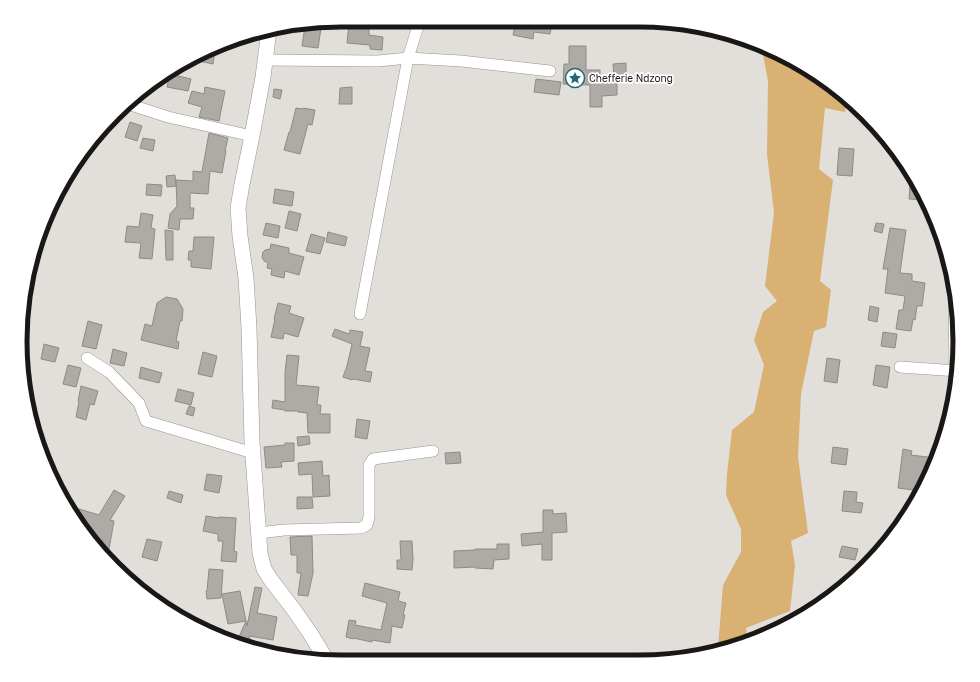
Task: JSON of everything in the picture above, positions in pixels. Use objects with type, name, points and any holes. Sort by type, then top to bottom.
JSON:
[{"type":"street","points":[[360,314],[408,58],[418,27]]},
{"type":"street","points":[[268,36],[252,136],[238,208],[246,278],[253,453],[260,552],[264,569],[310,633],[323,654]]},
{"type":"street","points":[[265,60],[378,61],[408,58],[461,61],[550,71]]},
{"type":"street","points":[[133,106],[168,118],[252,136]]},
{"type":"street","points":[[87,358],[109,372],[139,403],[146,421],[253,453]]},
{"type":"street","points":[[900,367],[951,370]]},
{"type":"street","points":[[259,533],[290,530],[361,528],[367,526],[369,518],[369,464],[373,459],[432,451]]},
{"type":"shaded area","points":[[763,53],[796,69],[830,92],[846,105],[845,112],[825,108],[819,169],[833,180],[820,281],[831,290],[826,327],[814,331],[801,394],[798,457],[808,533],[791,541],[795,565],[790,611],[746,628],[747,636],[718,644],[723,585],[741,552],[741,529],[726,495],[732,430],[754,412],[764,365],[754,340],[763,312],[777,301],[765,286],[774,213],[767,154],[768,81]]},
{"type":"building","points":[[349,27],[369,27],[369,35],[383,37],[382,50],[370,49],[370,45],[347,43]]},
{"type":"building","points":[[515,27],[551,27],[550,34],[534,32],[533,39],[513,35]]},
{"type":"building","points":[[321,28],[318,48],[302,46],[304,30]]},
{"type":"building","points":[[569,46],[586,46],[586,70],[600,70],[600,83],[617,83],[617,95],[602,96],[602,107],[590,107],[590,85],[563,84],[564,64],[569,64]]},
{"type":"building","points":[[214,54],[213,64],[198,61]]},
{"type":"building","points":[[626,63],[626,77],[614,77],[613,64]]},
{"type":"building","points":[[175,75],[191,79],[188,91],[167,87],[169,79]]},
{"type":"building","points":[[536,79],[561,82],[559,95],[534,92]]},
{"type":"building","points":[[205,87],[225,91],[219,121],[199,117],[202,107],[188,103],[192,91],[204,94]]},
{"type":"building","points":[[352,87],[352,104],[339,104],[340,88]]},
{"type":"building","points":[[274,89],[282,90],[280,99],[273,97]]},
{"type":"building","points":[[296,108],[315,110],[312,125],[308,124],[300,154],[284,150]]},
{"type":"building","points":[[130,122],[142,126],[137,141],[125,137]]},
{"type":"building","points":[[209,133],[228,138],[222,173],[210,171],[208,194],[190,193],[190,208],[194,208],[193,219],[180,219],[179,230],[168,228],[170,214],[177,206],[176,180],[193,181],[193,171],[202,172]]},
{"type":"building","points":[[143,138],[155,140],[153,151],[140,148]]},
{"type":"building","points":[[839,148],[854,149],[852,176],[837,175]]},
{"type":"building","points":[[175,175],[176,186],[167,187],[166,176]]},
{"type":"building","points":[[910,183],[920,200],[909,199]]},
{"type":"building","points":[[147,184],[162,185],[161,196],[146,195]]},
{"type":"building","points":[[275,189],[294,192],[292,206],[273,203]]},
{"type":"building","points":[[289,211],[301,214],[297,231],[285,228]]},
{"type":"building","points":[[141,213],[153,215],[151,228],[155,229],[152,259],[139,258],[141,243],[125,242],[127,226],[139,227]]},
{"type":"building","points":[[266,223],[280,226],[278,238],[263,235]]},
{"type":"building","points":[[876,223],[884,224],[882,233],[874,231]]},
{"type":"building","points":[[890,228],[906,230],[900,273],[912,274],[912,281],[925,283],[922,306],[917,306],[915,320],[913,319],[911,331],[896,329],[899,310],[903,310],[905,296],[885,293],[888,269],[883,269]]},
{"type":"building","points":[[165,230],[173,231],[173,260],[166,260]]},
{"type":"building","points":[[328,232],[347,237],[345,246],[326,242]]},
{"type":"building","points":[[311,234],[325,238],[320,254],[306,251]]},
{"type":"building","points":[[194,237],[214,237],[211,269],[191,267],[191,260],[188,260],[189,251],[193,251]]},
{"type":"building","points":[[271,244],[289,248],[289,253],[304,257],[299,275],[285,271],[284,278],[271,275],[272,269],[267,268],[268,263],[264,261],[262,257],[265,250],[270,249]]},
{"type":"building","points":[[166,297],[177,299],[183,309],[182,321],[180,321],[176,341],[179,342],[178,349],[141,340],[145,324],[152,326],[157,303]]},
{"type":"building","points":[[278,303],[291,306],[289,313],[304,318],[298,337],[284,333],[283,339],[271,337]]},
{"type":"building","points":[[870,306],[879,308],[877,322],[868,320]]},
{"type":"building","points":[[88,321],[102,325],[96,349],[82,346]]},
{"type":"building","points":[[335,329],[349,334],[350,330],[363,332],[360,346],[370,348],[365,371],[372,372],[370,382],[352,380],[343,377],[352,344],[332,336]]},
{"type":"building","points":[[883,332],[897,334],[895,348],[881,346]]},
{"type":"building","points":[[44,344],[59,348],[55,362],[41,359]]},
{"type":"building","points":[[113,349],[127,353],[124,366],[110,363]]},
{"type":"building","points":[[203,352],[217,356],[212,377],[198,374]]},
{"type":"building","points":[[287,355],[299,356],[296,385],[319,387],[317,405],[321,405],[320,414],[330,414],[330,433],[308,433],[307,413],[272,408],[273,400],[285,402],[285,372]]},
{"type":"building","points":[[827,358],[840,360],[837,383],[824,381]]},
{"type":"building","points":[[68,365],[81,368],[76,387],[63,384]]},
{"type":"building","points":[[876,365],[890,367],[887,388],[873,385]]},
{"type":"building","points":[[141,367],[162,373],[159,383],[139,378]]},
{"type":"building","points":[[81,386],[98,391],[94,405],[90,404],[86,420],[76,417]]},
{"type":"building","points":[[178,389],[194,393],[191,405],[175,401]]},
{"type":"building","points":[[189,406],[195,408],[193,416],[186,414]]},
{"type":"building","points":[[357,419],[370,421],[367,439],[355,437]]},
{"type":"building","points":[[309,436],[310,444],[298,446],[297,437]]},
{"type":"building","points":[[285,443],[294,443],[294,461],[281,462],[282,467],[266,468],[264,447],[285,445]]},
{"type":"building","points":[[833,447],[848,449],[846,465],[831,463]]},
{"type":"building","points":[[903,449],[912,451],[911,455],[930,457],[915,490],[898,488]]},
{"type":"building","points":[[460,452],[461,463],[446,464],[445,453]]},
{"type":"building","points":[[322,461],[323,476],[329,475],[330,496],[313,497],[312,474],[299,475],[298,463]]},
{"type":"building","points":[[207,474],[222,476],[219,493],[204,490]]},
{"type":"building","points":[[114,490],[125,496],[110,520],[114,521],[109,549],[105,548],[75,508],[99,515]]},
{"type":"building","points":[[169,491],[183,495],[181,503],[167,498]]},
{"type":"building","points":[[844,491],[857,492],[856,502],[863,503],[861,513],[842,511]]},
{"type":"building","points":[[297,497],[312,497],[313,508],[297,509]]},
{"type":"building","points":[[543,510],[553,510],[553,514],[566,513],[567,532],[552,533],[552,560],[542,560],[542,544],[522,546],[521,534],[543,532]]},
{"type":"building","points":[[206,516],[236,518],[234,551],[237,552],[236,562],[221,561],[223,541],[218,541],[218,534],[203,531]]},
{"type":"building","points":[[312,536],[313,573],[308,596],[298,595],[301,573],[297,573],[297,555],[291,555],[290,537]]},
{"type":"building","points":[[147,539],[162,542],[157,561],[142,557]]},
{"type":"building","points":[[400,541],[412,541],[412,570],[397,569],[397,560],[401,560]]},
{"type":"building","points":[[497,544],[509,544],[509,559],[494,560],[493,569],[475,567],[454,568],[454,551],[497,549]]},
{"type":"building","points":[[842,546],[858,549],[855,560],[839,557]]},
{"type":"building","points":[[209,569],[223,570],[221,598],[207,599],[206,591]]},
{"type":"building","points":[[365,583],[400,592],[398,601],[406,603],[402,628],[392,626],[390,643],[372,640],[372,642],[346,637],[349,620],[356,621],[355,625],[381,630],[387,603],[362,596]]},
{"type":"building","points":[[255,587],[262,588],[257,613],[277,617],[273,640],[249,636],[250,639],[239,637],[246,621],[247,626]]},
{"type":"building","points":[[240,591],[246,621],[228,624],[222,594]]},
{"type":"place","name":"Chefferie Ndzong","points":[[575,78]]}]
